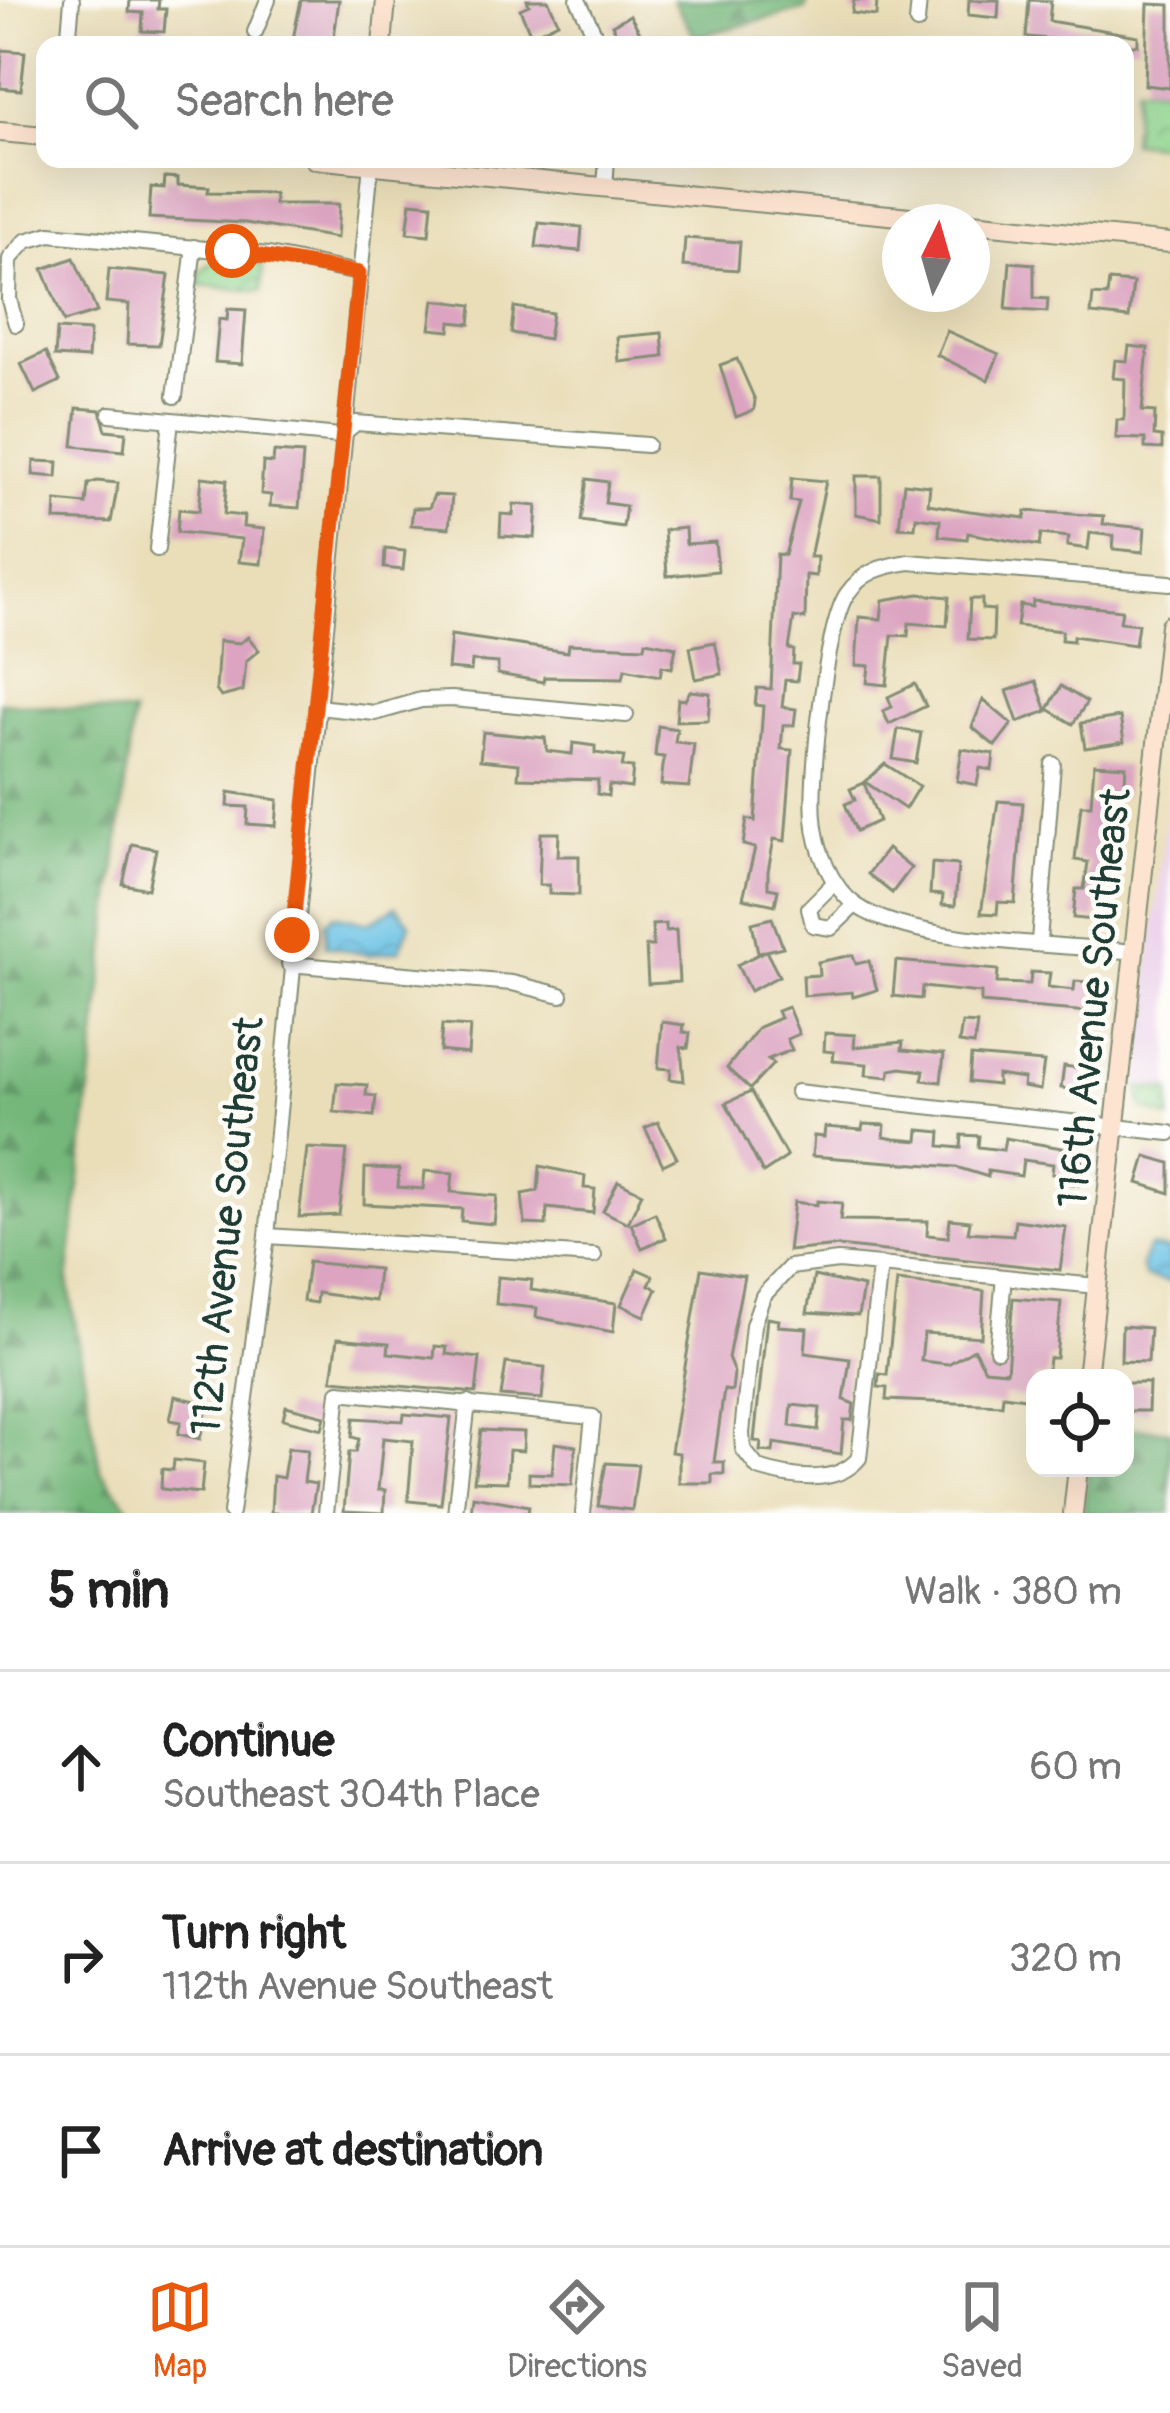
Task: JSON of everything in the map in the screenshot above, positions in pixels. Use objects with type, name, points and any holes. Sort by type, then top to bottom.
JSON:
[{"type":"street","points":[[69,36],[72,0]]},
{"type":"street","points":[[255,32],[268,0]]},
{"type":"street","points":[[383,36],[386,0]]},
{"type":"street","points":[[578,0],[596,36]]},
{"type":"street","points":[[917,22],[919,0]]},
{"type":"street","points":[[0,132],[36,135]]},
{"type":"street","name":"112th Avenue Southeast","points":[[231,1513],[267,1236],[340,436],[370,168]]},
{"type":"street","points":[[434,168],[882,214]]},
{"type":"street","points":[[605,187],[606,168]]},
{"type":"street","points":[[990,225],[1170,242]]},
{"type":"street","points":[[16,324],[8,272],[16,248],[50,235],[194,247],[359,273]]},
{"type":"street","points":[[175,396],[194,247]]},
{"type":"street","points":[[110,414],[340,436],[356,423],[647,445]]},
{"type":"street","points":[[157,549],[171,420]]},
{"type":"street","points":[[1134,952],[920,931],[881,920],[855,905],[838,887],[813,816],[830,638],[838,610],[864,574],[909,562],[1170,583]]},
{"type":"street","name":"116th Avenue Southeast","points":[[1089,1369],[1170,625]]},
{"type":"street","points":[[317,707],[375,713],[421,700],[452,699],[626,715]]},
{"type":"street","points":[[1039,940],[1053,764]]},
{"type":"street","points":[[838,887],[809,908],[813,926],[831,928],[855,905]]},
{"type":"street","points":[[290,964],[512,982],[561,995]]},
{"type":"street","points":[[797,1092],[1170,1133]]},
{"type":"street","points":[[267,1236],[594,1256]]},
{"type":"street","points":[[880,1265],[865,1444],[851,1468],[827,1477],[758,1468],[743,1449],[742,1433],[753,1325],[763,1297],[790,1267],[813,1261],[880,1265],[1097,1286]]},
{"type":"street","points":[[997,1350],[1004,1277]]},
{"type":"street","points":[[326,1513],[339,1392],[592,1418],[583,1513]]},
{"type":"street","points":[[454,1513],[468,1403]]},
{"type":"street","points":[[1072,1513],[1077,1477]]},
{"type":"shaded area","points":[[1170,783],[1170,1090],[1136,1087]]},
{"type":"green space","points":[[673,0],[807,0],[806,9],[694,36]]},
{"type":"green space","points":[[1137,86],[1170,89],[1170,146],[1134,142]]},
{"type":"green space","points":[[215,260],[263,263],[261,291],[197,285],[203,269]]},
{"type":"green space","points":[[0,702],[133,714],[68,1281],[100,1470],[133,1513],[0,1513]]},
{"type":"green space","points":[[1139,1087],[1170,1090],[1170,1119],[1143,1108]]},
{"type":"green space","points":[[1134,1429],[1170,1431],[1170,1513],[1083,1513],[1087,1477],[1134,1477]]},
{"type":"water","points":[[396,906],[410,923],[400,950],[369,955],[326,946],[326,922],[334,915],[369,923]]},
{"type":"water","points":[[1149,1247],[1170,1250],[1170,1282],[1145,1277],[1141,1266]]},
{"type":"building","points":[[130,0],[159,0],[158,9],[166,9],[164,32],[142,31],[143,13],[129,12]]},
{"type":"building","points":[[301,0],[339,0],[334,36],[294,36]]},
{"type":"building","points":[[527,0],[548,0],[558,22],[531,35],[520,9],[529,5]]},
{"type":"building","points":[[854,0],[877,0],[876,16],[852,13]]},
{"type":"building","points":[[969,0],[999,0],[998,18],[968,15]]},
{"type":"building","points":[[1029,0],[1051,1],[1049,21],[1138,36],[1138,45],[1134,45],[1134,36],[1026,36]]},
{"type":"building","points":[[1148,4],[1170,5],[1170,88],[1145,85]]},
{"type":"building","points":[[630,15],[642,36],[618,36],[612,25]]},
{"type":"building","points":[[2,50],[25,52],[21,90],[0,88]]},
{"type":"building","points":[[165,177],[178,178],[178,185],[209,187],[208,192],[274,193],[274,204],[339,204],[337,238],[246,223],[149,218],[151,187],[164,188]]},
{"type":"building","points":[[411,202],[432,204],[429,235],[407,233]]},
{"type":"building","points":[[539,223],[582,227],[580,251],[536,247]]},
{"type":"building","points":[[685,238],[740,242],[738,270],[683,266]]},
{"type":"building","points":[[74,258],[97,312],[64,322],[43,269]]},
{"type":"building","points":[[1010,262],[1034,264],[1034,298],[1048,299],[1047,312],[1006,309]]},
{"type":"building","points":[[109,269],[169,275],[159,345],[127,344],[129,304],[106,302]]},
{"type":"building","points":[[1109,281],[1133,283],[1129,318],[1091,314],[1093,295],[1107,296]]},
{"type":"building","points":[[434,300],[472,305],[470,324],[451,322],[450,331],[430,329]]},
{"type":"building","points":[[514,307],[552,313],[548,339],[511,333]]},
{"type":"building","points":[[228,309],[246,310],[242,364],[215,362],[219,319],[227,320]]},
{"type":"building","points":[[57,329],[90,331],[88,358],[55,356]]},
{"type":"building","points":[[947,331],[999,354],[988,380],[937,355]]},
{"type":"building","points":[[662,333],[664,357],[619,362],[617,337]]},
{"type":"building","points":[[1129,346],[1148,348],[1142,411],[1155,412],[1154,436],[1162,437],[1162,449],[1145,448],[1145,439],[1116,438],[1117,420],[1124,420],[1125,379],[1113,378],[1115,360],[1127,361]]},
{"type":"building","points":[[46,352],[60,381],[35,393],[21,364]]},
{"type":"building","points":[[737,359],[755,400],[754,410],[736,417],[720,365]]},
{"type":"building","points":[[77,408],[100,410],[106,430],[126,432],[124,451],[73,446]]},
{"type":"building","points":[[274,452],[303,454],[299,508],[270,506],[271,495],[261,494],[263,462],[273,463]]},
{"type":"building","points":[[34,461],[58,462],[57,477],[33,475]]},
{"type":"building","points":[[856,476],[881,476],[881,519],[856,514]]},
{"type":"building","points":[[202,477],[227,480],[224,514],[244,516],[243,527],[264,529],[261,564],[239,562],[242,539],[177,532],[179,509],[199,511]]},
{"type":"building","points":[[792,478],[826,481],[810,557],[817,557],[816,576],[806,575],[805,619],[794,617],[789,649],[794,650],[793,664],[799,664],[797,681],[785,680],[782,707],[796,709],[794,725],[783,725],[781,749],[792,750],[785,841],[774,839],[768,871],[768,888],[778,890],[775,905],[743,898],[755,848],[743,845],[747,819],[755,821],[763,706],[755,705],[757,688],[771,689],[777,554],[785,555],[799,502],[790,501]]},
{"type":"building","points":[[587,479],[608,482],[605,503],[626,506],[623,527],[581,521]]},
{"type":"building","points":[[118,483],[111,522],[55,520],[56,501],[86,504],[88,484]]},
{"type":"building","points":[[904,483],[930,486],[928,504],[970,511],[1025,518],[1026,511],[1104,516],[1103,524],[1145,528],[1143,552],[1113,549],[1114,536],[1090,533],[1088,549],[1067,546],[1069,537],[1041,534],[1039,546],[968,533],[967,539],[939,536],[940,520],[916,517],[915,528],[899,527]]},
{"type":"building","points":[[434,495],[452,496],[449,528],[411,525],[413,508],[429,508]]},
{"type":"building","points":[[514,504],[537,506],[535,538],[500,536],[501,514],[513,515]]},
{"type":"building","points":[[685,528],[686,544],[715,542],[718,571],[667,576],[664,530]]},
{"type":"building","points":[[385,549],[405,551],[403,570],[384,568]]},
{"type":"building","points":[[919,594],[949,597],[947,626],[909,623],[908,636],[892,635],[887,685],[867,683],[869,666],[856,665],[859,617],[881,619],[883,600]]},
{"type":"building","points":[[970,599],[982,599],[982,609],[994,610],[993,640],[968,639]]},
{"type":"building","points":[[1033,601],[1122,610],[1120,622],[1138,624],[1135,645],[1073,636],[1073,641],[1061,640],[1062,631],[1017,626],[1020,605],[1032,607]]},
{"type":"building","points":[[451,635],[568,652],[569,644],[645,647],[646,641],[676,647],[672,668],[662,666],[660,676],[625,669],[623,678],[544,677],[543,682],[498,674],[498,663],[472,661],[471,671],[448,669]]},
{"type":"building","points":[[248,637],[259,650],[246,661],[243,691],[221,697],[216,690],[219,641],[240,643]]},
{"type":"building","points":[[715,642],[722,674],[696,679],[690,647]]},
{"type":"building","points":[[1036,681],[1047,711],[1018,722],[1007,691]]},
{"type":"building","points":[[915,684],[926,706],[889,724],[883,711],[892,707],[888,697]]},
{"type":"building","points":[[1061,686],[1087,702],[1073,724],[1048,709]]},
{"type":"building","points":[[690,691],[710,693],[708,720],[676,721],[678,699],[685,700]]},
{"type":"building","points":[[983,700],[1012,724],[995,746],[972,727]]},
{"type":"building","points":[[1120,717],[1124,742],[1085,748],[1081,723]]},
{"type":"building","points":[[658,726],[677,729],[675,742],[694,744],[689,787],[661,785],[664,757],[655,756]]},
{"type":"building","points":[[898,729],[921,733],[916,763],[893,759]]},
{"type":"building","points":[[483,732],[545,738],[547,751],[572,754],[573,743],[595,746],[595,753],[624,757],[622,767],[633,768],[631,788],[609,785],[608,796],[597,794],[598,780],[518,778],[519,764],[480,760]]},
{"type":"building","points":[[962,749],[994,754],[992,770],[980,768],[977,785],[957,781]]},
{"type":"building","points":[[885,764],[919,786],[905,809],[865,782]]},
{"type":"building","points":[[1094,764],[1126,766],[1124,797],[1111,796],[1111,850],[1106,882],[1099,881],[1096,920],[1073,918],[1076,889],[1084,889],[1088,862],[1075,860],[1081,805],[1091,805]]},
{"type":"building","points":[[864,783],[879,821],[856,831],[845,804],[855,800],[850,789]]},
{"type":"building","points":[[229,792],[278,800],[276,826],[247,824],[248,807],[228,806]]},
{"type":"building","points":[[998,801],[1023,803],[1015,903],[998,902],[997,914],[981,913]]},
{"type":"building","points":[[541,833],[559,833],[558,856],[579,856],[579,895],[549,894],[549,885],[539,885]]},
{"type":"building","points":[[132,844],[156,849],[148,889],[123,884]]},
{"type":"building","points":[[887,849],[911,868],[892,893],[868,874]]},
{"type":"building","points":[[932,863],[958,865],[955,906],[942,905],[943,895],[930,894]]},
{"type":"building","points":[[772,918],[783,947],[766,951],[779,976],[750,991],[737,965],[765,951],[758,952],[752,923]]},
{"type":"building","points":[[666,924],[666,931],[676,930],[679,982],[648,984],[646,946],[653,946],[652,925]]},
{"type":"building","points":[[853,955],[856,964],[869,961],[877,990],[853,997],[852,992],[804,996],[803,976],[819,975],[818,962]]},
{"type":"building","points":[[896,961],[998,970],[997,983],[1030,984],[1031,972],[1050,973],[1048,987],[1074,990],[1075,981],[1103,983],[1100,1013],[981,1003],[981,993],[922,987],[921,999],[893,996]]},
{"type":"building","points":[[788,1007],[799,1034],[787,1039],[792,1050],[768,1059],[773,1064],[750,1089],[727,1068],[759,1027],[780,1018],[777,1011]]},
{"type":"building","points":[[662,1022],[684,1025],[683,1032],[690,1033],[688,1048],[681,1047],[684,1081],[670,1079],[671,1069],[658,1068]]},
{"type":"building","points":[[962,1023],[977,1024],[974,1045],[959,1043]]},
{"type":"building","points":[[442,1025],[470,1027],[468,1054],[440,1051]]},
{"type":"building","points":[[825,1033],[855,1035],[854,1047],[903,1042],[902,1050],[944,1054],[941,1082],[922,1080],[924,1071],[901,1068],[890,1070],[889,1077],[866,1075],[867,1064],[833,1061],[834,1052],[824,1051]]},
{"type":"building","points":[[971,1056],[1044,1062],[1040,1090],[1023,1087],[1024,1079],[997,1075],[997,1085],[969,1082]]},
{"type":"building","points":[[1064,1066],[1092,1070],[1089,1092],[1061,1088]]},
{"type":"building","points":[[337,1083],[367,1085],[366,1095],[376,1096],[374,1116],[334,1112]]},
{"type":"building","points":[[751,1092],[787,1157],[763,1173],[726,1103]]},
{"type":"building","points":[[658,1122],[677,1158],[663,1165],[645,1128]]},
{"type":"building","points":[[863,1124],[885,1125],[884,1137],[895,1139],[918,1141],[919,1130],[941,1132],[940,1146],[961,1148],[962,1135],[979,1136],[978,1147],[1003,1150],[1005,1138],[1073,1150],[1072,1158],[1082,1159],[1079,1185],[1060,1182],[1061,1175],[1052,1174],[1053,1164],[1023,1160],[1021,1176],[988,1171],[988,1177],[956,1167],[812,1156],[814,1136],[824,1137],[825,1127],[862,1130]]},
{"type":"building","points":[[307,1148],[347,1150],[339,1215],[299,1217]]},
{"type":"building","points":[[1146,1156],[1170,1163],[1170,1193],[1138,1183]]},
{"type":"building","points":[[540,1166],[585,1176],[584,1188],[595,1189],[593,1213],[547,1208],[546,1225],[525,1224],[522,1194],[538,1191]]},
{"type":"building","points":[[365,1168],[399,1169],[398,1187],[423,1189],[425,1171],[453,1173],[451,1192],[497,1196],[494,1224],[461,1221],[462,1209],[364,1204]]},
{"type":"building","points":[[618,1181],[642,1193],[628,1223],[603,1211]]},
{"type":"building","points":[[817,1201],[842,1203],[840,1220],[928,1221],[927,1235],[948,1237],[950,1219],[970,1221],[968,1232],[1013,1235],[1015,1220],[1066,1227],[1060,1270],[838,1246],[788,1251],[794,1202],[817,1205]]},
{"type":"building","points":[[655,1213],[666,1238],[642,1248],[631,1224]]},
{"type":"building","points":[[308,1262],[378,1269],[375,1301],[317,1293],[316,1303],[303,1301]]},
{"type":"building","points":[[637,1269],[653,1276],[649,1285],[657,1289],[645,1316],[621,1305]]},
{"type":"building","points":[[701,1269],[744,1276],[728,1358],[734,1373],[732,1391],[724,1390],[714,1462],[724,1462],[724,1474],[712,1474],[712,1483],[679,1483],[679,1453],[671,1452]]},
{"type":"building","points":[[814,1276],[863,1287],[858,1316],[807,1313]]},
{"type":"building","points":[[498,1277],[532,1280],[531,1290],[616,1303],[613,1332],[536,1317],[537,1308],[496,1304]]},
{"type":"building","points":[[897,1281],[984,1291],[981,1337],[924,1333],[921,1361],[948,1364],[974,1349],[985,1369],[1007,1371],[1013,1298],[1061,1302],[1056,1358],[1049,1358],[1048,1369],[1026,1369],[1025,1398],[1003,1395],[1002,1405],[886,1400],[887,1388],[878,1387],[879,1374],[887,1375]]},
{"type":"building","points":[[767,1318],[779,1320],[778,1326],[807,1328],[805,1353],[850,1359],[844,1400],[854,1404],[852,1420],[844,1420],[841,1454],[774,1443],[773,1452],[760,1451],[761,1442],[754,1441]],"holes":[[[792,1405],[820,1408],[818,1430],[790,1426]]]},
{"type":"building","points":[[1122,1326],[1150,1328],[1148,1362],[1121,1361]]},
{"type":"building","points":[[338,1338],[389,1343],[388,1353],[434,1358],[435,1346],[447,1347],[446,1354],[480,1358],[476,1393],[332,1380]]},
{"type":"building","points":[[506,1363],[545,1367],[542,1399],[501,1396]]},
{"type":"building","points":[[1134,1383],[1149,1383],[1148,1411],[1134,1411]]},
{"type":"building","points":[[175,1396],[208,1404],[200,1439],[178,1434],[181,1422],[170,1420]]},
{"type":"building","points":[[286,1406],[325,1416],[322,1429],[283,1419]]},
{"type":"building","points":[[404,1414],[451,1418],[441,1504],[408,1501],[413,1441],[383,1438],[378,1490],[385,1490],[384,1513],[344,1511],[349,1452],[356,1452],[359,1439],[352,1437],[354,1418],[403,1421]]},
{"type":"building","points":[[481,1430],[524,1432],[523,1451],[509,1450],[507,1482],[474,1481]]},
{"type":"building","points":[[555,1443],[576,1446],[572,1485],[529,1483],[529,1473],[552,1474]]},
{"type":"building","points":[[288,1448],[308,1450],[304,1482],[316,1484],[311,1513],[271,1513],[273,1476],[283,1478]]},
{"type":"building","points":[[174,1460],[204,1463],[201,1493],[161,1489],[162,1469],[173,1470]]},
{"type":"building","points":[[606,1463],[638,1465],[632,1510],[598,1506]]},
{"type":"building","points":[[473,1496],[529,1506],[528,1513],[471,1513]]},
{"type":"route","points":[[232,251],[359,273],[292,935]]}]
